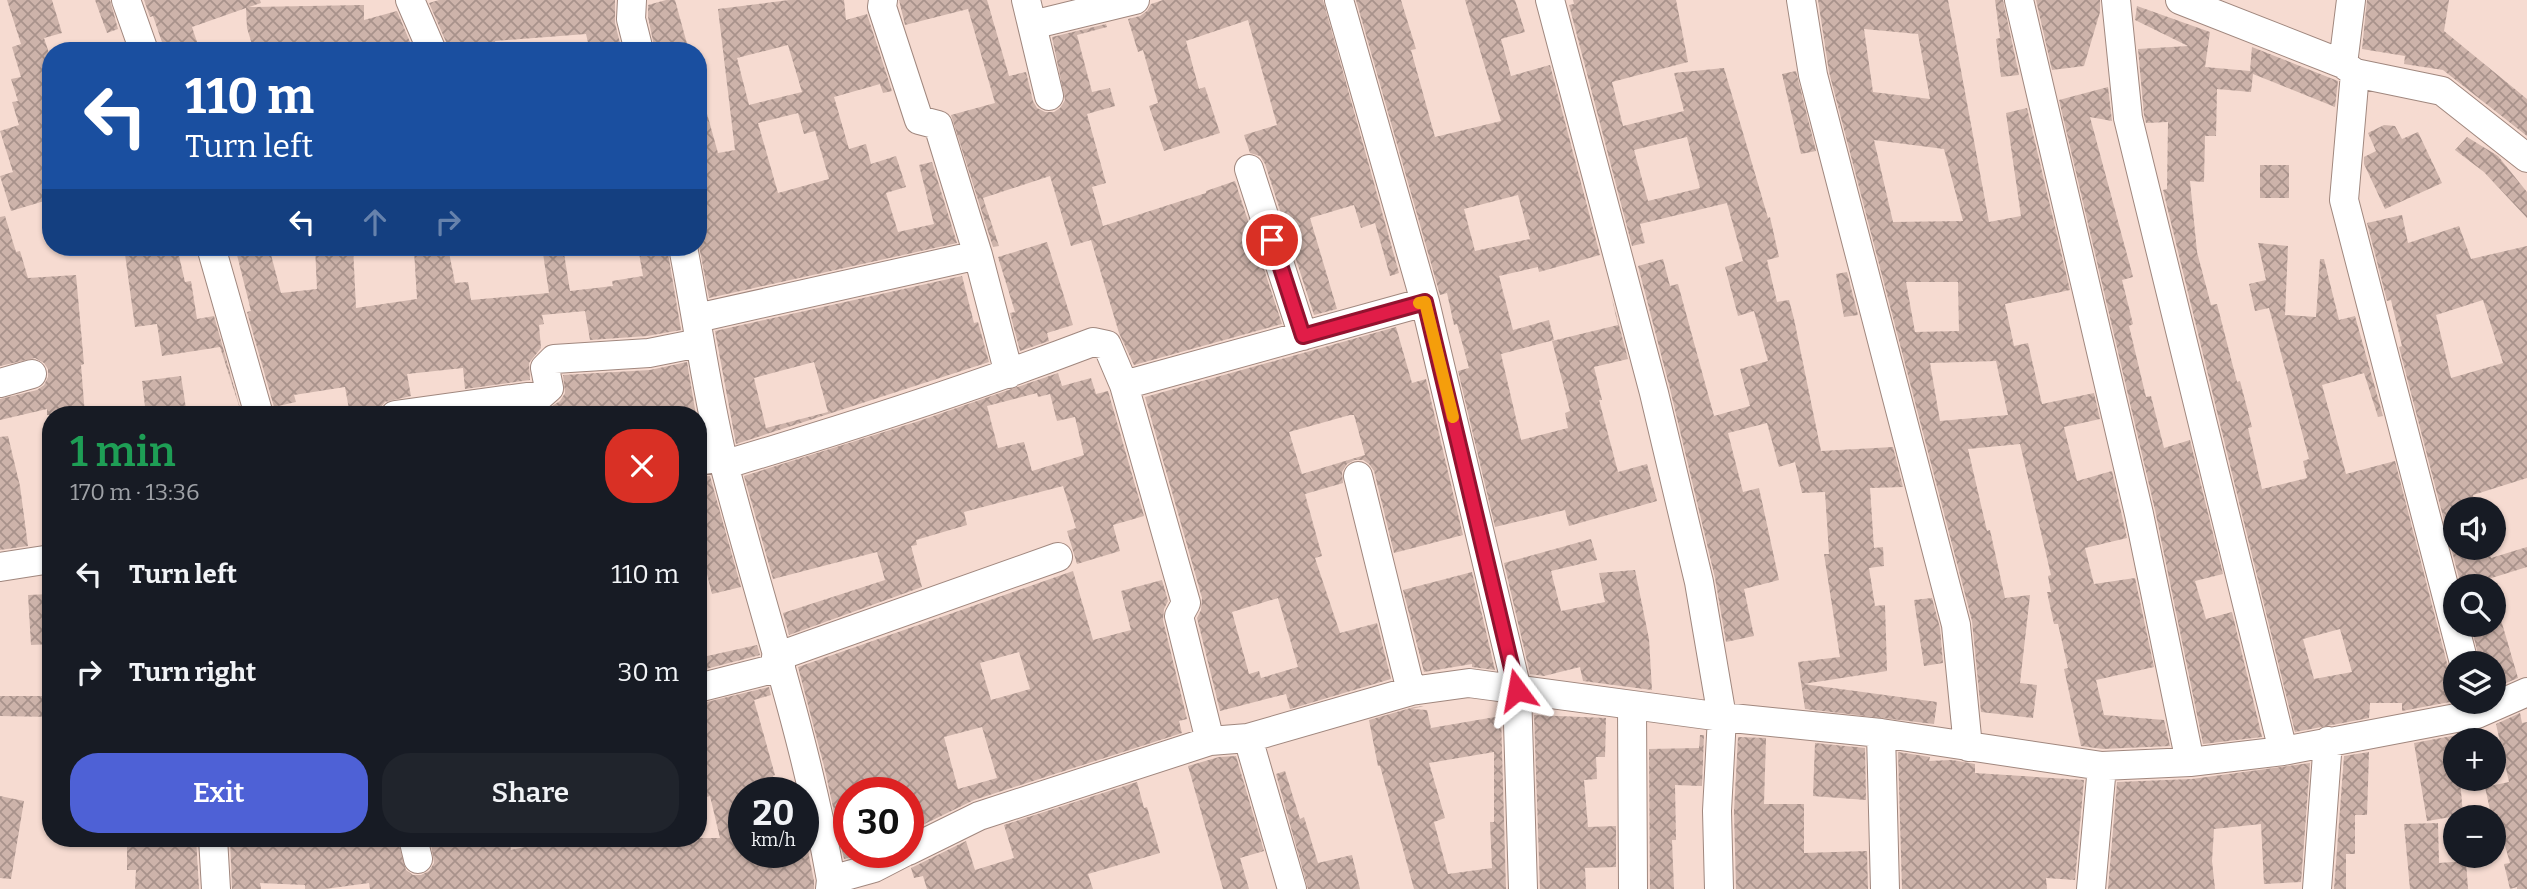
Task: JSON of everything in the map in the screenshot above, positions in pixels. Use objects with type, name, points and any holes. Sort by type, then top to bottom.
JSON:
[{"type":"street","points":[[126,0],[141,42]]},
{"type":"street","points":[[410,0],[428,42]]},
{"type":"street","points":[[632,0],[631,19],[637,42]]},
{"type":"street","points":[[883,0],[882,7],[919,120],[937,125],[978,255],[1009,374]]},
{"type":"street","points":[[1049,96],[1029,13],[1135,0]]},
{"type":"street","points":[[1339,0],[1425,302],[1517,690],[1523,889]]},
{"type":"street","points":[[1549,0],[1650,380],[1693,555],[1722,716],[1717,811],[1719,889]]},
{"type":"street","points":[[1801,0],[1813,75],[1956,625],[1968,747]]},
{"type":"street","points":[[2019,0],[2139,514],[2190,762]]},
{"type":"street","points":[[2116,0],[2128,118],[2283,751]]},
{"type":"street","points":[[2180,0],[2349,69],[2442,91],[2527,158]]},
{"type":"street","points":[[2351,0],[2344,200],[2461,651]]},
{"type":"street","points":[[1249,169],[1303,336]]},
{"type":"street","points":[[461,406],[541,395],[549,388],[545,368],[554,359],[649,353],[698,330],[978,255]]},
{"type":"street","points":[[214,256],[255,406]]},
{"type":"street","points":[[685,256],[698,330],[705,406]]},
{"type":"street","points":[[1124,385],[1425,302]]},
{"type":"street","points":[[710,459],[733,461],[1009,374],[1093,342],[1107,345],[1124,385],[1186,603],[1179,616],[1210,741]]},
{"type":"street","points":[[0,383],[32,374]]},
{"type":"street","points":[[707,427],[710,459],[778,662],[819,813],[830,885],[874,868]]},
{"type":"street","points":[[1358,476],[1411,691]]},
{"type":"street","points":[[707,685],[778,662],[1058,557]]},
{"type":"street","points":[[0,567],[42,560]]},
{"type":"street","points":[[924,843],[979,816],[1210,741],[1248,738],[1411,691],[1469,683],[1722,716],[1881,733],[2102,766],[2190,762],[2283,751],[2449,714]]},
{"type":"street","points":[[2506,699],[2527,692]]},
{"type":"street","points":[[1633,705],[1633,889]]},
{"type":"street","points":[[1881,733],[1885,889]]},
{"type":"street","points":[[1248,738],[1292,889]]},
{"type":"street","points":[[2317,889],[2328,741]]},
{"type":"street","points":[[2091,889],[2102,766]]},
{"type":"street","points":[[214,847],[216,889]]},
{"type":"building","points":[[7,0],[52,0],[62,33],[44,38],[45,42],[42,42],[42,202],[11,211],[0,176],[13,172],[0,131],[19,125],[12,102],[18,101],[11,79],[21,77],[12,47],[21,44]]},
{"type":"building","points":[[95,0],[110,0],[118,29],[107,33]]},
{"type":"building","points":[[144,0],[260,0],[261,3],[249,7],[364,5],[364,20],[397,11],[410,42],[251,42],[246,8],[192,27],[197,42],[162,42],[153,16],[150,17]]},
{"type":"building","points":[[439,0],[615,0],[615,23],[620,42],[588,42],[586,34],[495,42],[446,42],[429,3]]},
{"type":"building","points":[[675,0],[687,42],[653,42],[648,5]]},
{"type":"building","points":[[789,0],[844,0],[846,20],[867,14],[892,91],[883,93],[880,84],[834,97],[849,149],[866,144],[871,164],[896,156],[906,187],[886,193],[898,232],[934,224],[919,165],[932,162],[957,243],[709,298],[701,256],[707,256],[707,114],[718,153],[735,150],[718,9]],"holes":[[[788,45],[802,92],[749,105],[737,58]],[[798,113],[804,134],[815,131],[829,179],[778,193],[758,123]]]},
{"type":"building","points":[[899,0],[987,0],[1009,76],[1026,72],[1033,101],[1037,108],[1045,112],[1054,112],[1065,100],[1052,37],[1106,24],[1107,27],[1077,35],[1092,92],[1110,88],[1115,106],[1087,114],[1106,183],[1092,187],[1103,226],[1235,181],[1282,324],[1134,365],[1119,333],[1091,240],[1071,246],[1050,176],[983,198],[999,246],[993,247],[951,115],[995,103],[968,9],[905,25]]},
{"type":"building","points":[[1163,0],[1323,0],[1399,273],[1390,276],[1375,223],[1361,228],[1354,205],[1310,218],[1337,309],[1314,315],[1265,164],[1260,156],[1250,153],[1244,135],[1277,125],[1248,20],[1186,41],[1199,89],[1205,87],[1220,133],[1164,151],[1149,106],[1158,103],[1143,50],[1138,52],[1128,19],[1140,16],[1151,4]]},
{"type":"building","points":[[1356,0],[1401,0],[1416,49],[1411,50],[1435,137],[1501,121],[1465,0],[1515,0],[1525,32],[1501,39],[1511,76],[1550,65],[1600,255],[1539,272],[1538,267],[1499,276],[1513,330],[1549,320],[1554,340],[1501,354],[1521,440],[1568,428],[1565,413],[1570,411],[1552,341],[1618,325],[1611,295],[1628,359],[1594,367],[1602,400],[1599,400],[1618,472],[1647,464],[1657,501],[1569,526],[1565,510],[1495,527],[1458,371],[1469,368],[1457,324],[1454,325],[1447,293],[1440,295]],"holes":[[[1518,195],[1530,239],[1475,251],[1464,209]]]},
{"type":"building","points":[[1573,0],[1676,0],[1688,62],[1612,82],[1623,126],[1684,111],[1674,73],[1724,68],[1768,218],[1770,217],[1779,257],[1767,260],[1777,302],[1789,300],[1821,451],[1893,447],[1903,487],[1870,488],[1874,548],[1883,547],[1884,566],[1869,568],[1875,606],[1885,605],[1887,671],[1803,684],[1937,702],[1934,724],[1805,709],[1798,662],[1840,657],[1824,554],[1829,554],[1825,492],[1802,493],[1795,462],[1779,467],[1767,423],[1728,433],[1743,492],[1759,488],[1779,580],[1744,589],[1754,636],[1726,642],[1715,578],[1638,266],[1663,259],[1670,286],[1678,284],[1714,416],[1750,406],[1740,369],[1768,361],[1754,311],[1738,316],[1725,267],[1743,261],[1727,203],[1640,224],[1645,243],[1632,246],[1569,5],[1574,4]],"holes":[[[1687,137],[1700,188],[1648,201],[1634,150]]]},
{"type":"building","points":[[1818,0],[1948,0],[1989,222],[2021,216],[2006,113],[2027,108],[2070,290],[2005,304],[2014,346],[2028,343],[2042,404],[2094,393],[2100,419],[2064,427],[2077,481],[2112,471],[2127,538],[2085,548],[2094,584],[2135,578],[2154,667],[2096,680],[2104,715],[2164,720],[2170,746],[2103,749],[2081,746],[2064,669],[2068,668],[2047,592],[2051,592],[2048,576],[2051,575],[2020,444],[1968,449],[2005,598],[2030,595],[2020,683],[2037,685],[2033,718],[1981,712],[1972,621],[1829,72]],"holes":[[[1864,29],[1918,34],[1930,99],[1873,92]],[[1874,140],[1944,149],[1963,221],[1893,222]],[[1906,282],[1958,282],[1959,331],[1915,332]],[[1996,361],[2008,415],[1940,421],[1930,363]]]},
{"type":"building","points":[[1995,0],[2003,0],[2019,75],[2001,77]]},
{"type":"building","points":[[2036,0],[2100,0],[2100,12],[2084,66],[2052,70]]},
{"type":"building","points":[[2367,0],[2449,0],[2444,31],[2527,99],[2527,136],[2443,70],[2404,64],[2405,56],[2362,49]]},
{"type":"building","points":[[2137,6],[2210,32],[2205,67],[2250,71],[2252,47],[2338,81],[2335,107],[2253,74],[2251,92],[2217,89],[2216,136],[2205,136],[2204,182],[2190,181],[2197,252],[2211,305],[2217,304],[2237,382],[2240,381],[2252,427],[2248,428],[2262,489],[2307,478],[2303,461],[2309,459],[2269,308],[2255,311],[2249,284],[2266,280],[2258,243],[2288,246],[2285,315],[2316,317],[2320,259],[2324,259],[2339,320],[2355,316],[2383,416],[2378,417],[2364,373],[2322,385],[2346,474],[2395,461],[2444,651],[2443,703],[2402,711],[2402,703],[2370,703],[2369,718],[2295,732],[2163,190],[2167,189],[2168,122],[2146,123],[2144,115],[2138,49],[2188,46],[2135,20]],"holes":[[[2340,629],[2352,672],[2314,679],[2303,639]]]},
{"type":"building","points":[[1796,71],[1816,151],[1801,154],[1782,74]]},
{"type":"building","points":[[2108,87],[2112,121],[2090,117],[2133,277],[2122,280],[2133,324],[2129,326],[2146,397],[2151,396],[2164,448],[2190,440],[2223,574],[2195,581],[2206,619],[2232,612],[2262,737],[2203,744],[2155,510],[2059,100]]},
{"type":"building","points":[[2384,125],[2395,126],[2402,139],[2418,132],[2442,183],[2385,209],[2364,164],[2364,157],[2376,151],[2368,133]]},
{"type":"building","points":[[2467,137],[2498,156],[2527,192],[2527,218],[2484,172],[2455,150]]},
{"type":"building","points":[[2260,165],[2289,165],[2289,198],[2260,198]]},
{"type":"building","points":[[2402,215],[2408,243],[2459,226],[2471,259],[2527,246],[2527,478],[2474,497],[2443,497],[2443,517],[2399,347],[2402,346],[2391,300],[2387,301],[2367,223]],"holes":[[[2483,300],[2503,363],[2451,378],[2436,315]]]},
{"type":"building","points":[[5,216],[16,252],[20,251],[28,278],[76,275],[84,364],[81,365],[84,406],[42,406],[42,410],[0,420],[0,399],[37,390],[44,385],[48,369],[35,358],[0,366],[0,217]]},
{"type":"building","points":[[1047,242],[1073,325],[1047,333],[1049,341],[1020,351],[1010,313],[1015,312],[998,257]]},
{"type":"building","points":[[125,256],[179,256],[185,282],[191,281],[197,319],[214,316],[239,406],[220,347],[162,356],[157,324],[135,327]]},
{"type":"building","points":[[237,256],[271,256],[281,293],[317,289],[315,256],[353,256],[356,308],[417,299],[414,256],[450,256],[455,283],[468,282],[471,300],[549,293],[543,256],[564,256],[570,291],[613,286],[612,281],[643,276],[640,256],[669,256],[681,330],[647,336],[590,340],[585,311],[542,315],[544,324],[539,325],[541,348],[529,363],[530,380],[465,389],[463,368],[407,374],[411,396],[385,402],[382,406],[348,406],[345,387],[294,395],[296,402],[274,406],[247,312],[251,311]]},
{"type":"building","points":[[1847,272],[1858,315],[1844,317],[1836,274]]},
{"type":"building","points":[[962,276],[974,323],[978,322],[989,362],[736,444],[715,331]],"holes":[[[814,362],[828,412],[766,428],[754,378]]]},
{"type":"building","points":[[1396,327],[1412,383],[1426,379],[1463,535],[1394,553],[1374,471],[1363,460],[1347,464],[1342,472],[1343,483],[1305,494],[1322,556],[1315,558],[1340,633],[1377,623],[1391,679],[1290,709],[1286,694],[1220,711],[1197,618],[1202,598],[1145,397]],"holes":[[[1354,415],[1365,455],[1302,474],[1289,432]],[[1278,598],[1298,667],[1261,678],[1259,671],[1249,674],[1232,612]]]},
{"type":"building","points":[[687,362],[694,406],[552,406],[560,401],[565,393],[563,375],[650,370]]},
{"type":"building","points":[[1058,373],[1062,386],[1091,378],[1096,394],[1108,391],[1144,516],[1113,525],[1120,551],[1077,564],[1067,531],[1076,528],[1063,486],[964,512],[967,525],[916,540],[917,545],[911,546],[922,587],[789,635],[783,613],[885,580],[877,552],[773,579],[744,476],[919,421]],"holes":[[[1037,393],[1038,397],[1050,394],[1057,421],[1075,417],[1084,455],[1032,471],[1024,442],[998,448],[987,406]]]},
{"type":"building","points":[[181,376],[186,406],[145,406],[142,381]]},
{"type":"building","points":[[8,436],[20,486],[28,546],[0,550],[0,437]]},
{"type":"building","points":[[707,476],[710,476],[741,587],[712,594],[707,574]]},
{"type":"building","points":[[1591,539],[1597,560],[1551,571],[1561,611],[1605,602],[1599,573],[1635,570],[1649,639],[1652,690],[1583,681],[1580,667],[1544,676],[1530,674],[1504,563]]},
{"type":"building","points":[[2527,547],[2527,567],[2504,574],[2458,574],[2454,560],[2506,560],[2506,553]]},
{"type":"building","points":[[1073,571],[1093,640],[1131,630],[1121,591],[1162,580],[1168,601],[1163,620],[1187,719],[1179,721],[1182,733],[974,800],[924,824],[924,777],[833,777],[833,807],[798,667]],"holes":[[[1019,652],[1030,689],[991,700],[980,663]],[[982,727],[997,778],[958,789],[944,737]]]},
{"type":"building","points":[[1472,572],[1495,670],[1472,667],[1472,664],[1424,672],[1403,590]]},
{"type":"building","points":[[42,594],[42,644],[31,645],[28,595]]},
{"type":"building","points":[[1932,598],[1940,628],[1943,663],[1924,666],[1914,600]]},
{"type":"building","points":[[2474,637],[2506,637],[2518,678],[2506,683],[2506,651],[2477,651]]},
{"type":"building","points":[[757,645],[760,655],[707,669],[707,656]]},
{"type":"building","points":[[769,687],[771,695],[754,700],[775,775],[728,777],[728,868],[811,868],[814,889],[370,889],[369,883],[305,889],[305,885],[260,883],[261,889],[232,889],[230,847],[400,847],[406,870],[413,875],[421,875],[429,871],[434,863],[431,847],[510,847],[511,850],[525,847],[707,847],[707,838],[720,838],[710,796],[707,797],[707,702]]},
{"type":"building","points":[[0,696],[42,696],[42,717],[0,716]]},
{"type":"building","points":[[1424,706],[1412,709],[1427,710],[1431,728],[1501,716],[1506,889],[1414,889],[1378,766],[1369,720],[1414,707]],"holes":[[[1494,752],[1494,822],[1490,822],[1492,868],[1448,874],[1434,822],[1445,818],[1429,763]]]},
{"type":"building","points":[[2520,713],[2522,723],[2527,722],[2527,889],[2510,889],[2505,868],[2506,864],[2510,863],[2506,849],[2506,805],[2489,805],[2486,791],[2506,791],[2506,783],[2509,782],[2506,769],[2506,728],[2497,728],[2496,724]]},
{"type":"building","points":[[1534,715],[1606,718],[1605,757],[1596,757],[1597,779],[1584,780],[1588,827],[1616,826],[1616,867],[1585,868],[1586,889],[1540,889]]},
{"type":"building","points":[[1700,735],[1704,735],[1702,786],[1675,785],[1676,840],[1672,840],[1674,889],[1650,889],[1649,749],[1699,748]]},
{"type":"building","points":[[1738,737],[1766,738],[1764,804],[1804,804],[1804,853],[1867,851],[1868,889],[1736,889],[1734,811]]},
{"type":"building","points":[[2443,738],[2443,791],[2461,791],[2462,805],[2443,805],[2443,818],[2427,821],[2414,743]]},
{"type":"building","points":[[1815,743],[1865,748],[1866,800],[1813,796]]},
{"type":"building","points":[[1898,752],[1930,757],[1929,761],[1952,760],[1975,764],[1975,773],[2084,780],[2075,880],[2046,878],[2047,889],[1902,889]]},
{"type":"building","points":[[2369,752],[2367,815],[2355,815],[2355,854],[2346,854],[2346,889],[2334,889],[2344,756]]},
{"type":"building","points":[[1236,756],[1264,851],[1240,858],[1249,889],[1223,889],[1188,766],[1219,757]]},
{"type":"building","points":[[2310,763],[2301,882],[2264,884],[2261,824],[2214,829],[2212,861],[2215,889],[2108,889],[2117,782],[2192,779]]},
{"type":"building","points":[[1285,771],[1300,819],[1304,817],[1318,863],[1352,855],[1360,889],[1308,889],[1276,774]]},
{"type":"building","points":[[1137,782],[1160,853],[1088,874],[1093,889],[927,889],[923,876],[914,878],[911,868],[924,868],[924,862],[966,841],[975,870],[1014,858],[1004,825]]},
{"type":"building","points":[[0,796],[24,801],[11,879],[0,878]]},
{"type":"building","points":[[2438,823],[2439,863],[2443,863],[2443,868],[2466,868],[2468,889],[2410,889],[2404,824]]},
{"type":"building","points":[[127,847],[197,847],[199,889],[135,889],[136,870],[127,870]]},
{"type":"slow traffic","points":[[1419,303],[1425,302],[1453,417]]},
{"type":"route","points":[[1272,240],[1303,336],[1425,302],[1517,690]]}]
